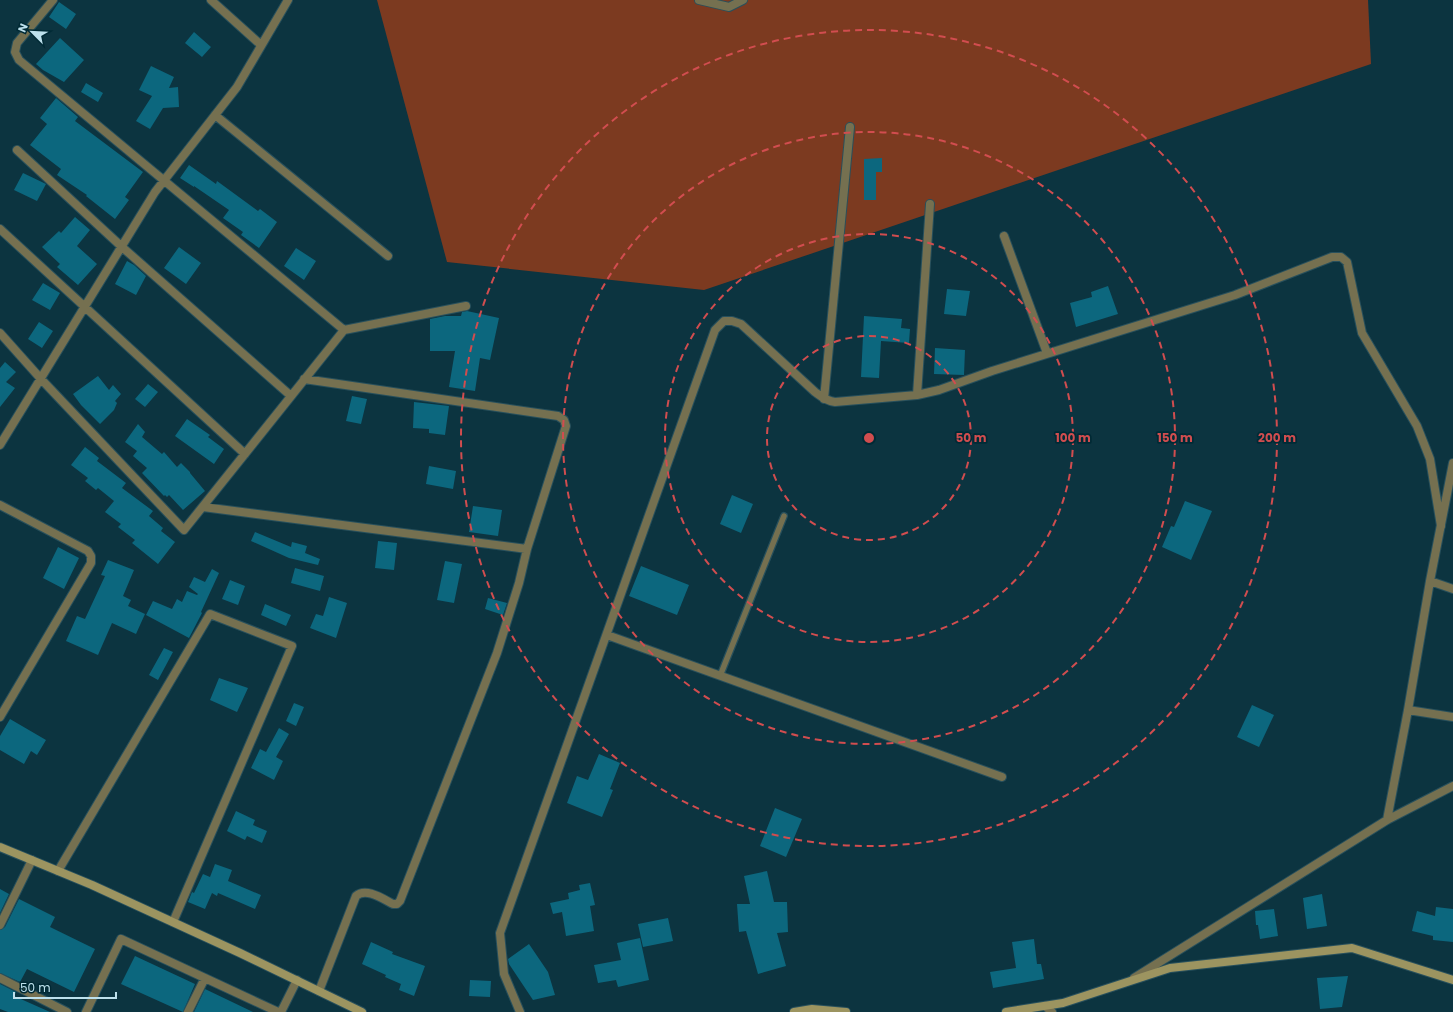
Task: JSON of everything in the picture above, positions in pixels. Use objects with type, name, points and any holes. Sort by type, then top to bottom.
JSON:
[{"type":"main road","points":[[0,847],[173,922],[362,1012]]},
{"type":"main road","points":[[1006,1012],[1062,1003],[1170,968],[1352,948],[1453,980]]},
{"type":"main road","points":[[794,1012],[812,1009],[846,1012]]},
{"type":"street","points":[[53,0],[17,43],[15,52],[19,60],[344,330]]},
{"type":"street","points":[[211,0],[261,45]]},
{"type":"street","points":[[0,444],[155,192],[237,87],[288,0]]},
{"type":"street","points":[[699,0],[729,7],[743,0]]},
{"type":"street","points":[[215,115],[388,256]]},
{"type":"street","points":[[824,399],[850,127]]},
{"type":"street","points":[[17,150],[122,247],[291,396]]},
{"type":"street","points":[[917,395],[930,204]]},
{"type":"street","points":[[0,229],[245,454]]},
{"type":"street","points":[[1004,236],[1047,353]]},
{"type":"street","points":[[520,1012],[504,974],[500,933],[713,338],[719,326],[724,321],[732,321],[741,324],[824,399],[836,402],[917,395],[951,386],[1047,353],[1235,295],[1332,257],[1341,257],[1347,262],[1362,333],[1417,426],[1430,460],[1441,526]]},
{"type":"street","points":[[0,333],[41,379],[184,530],[344,330],[466,306]]},
{"type":"street","points":[[304,379],[558,416],[564,420],[566,426],[527,549],[519,583],[497,653],[400,901],[397,904],[393,904],[366,892],[360,892],[356,896],[319,991]]},
{"type":"street","points":[[1387,820],[1453,463]]},
{"type":"street","points":[[0,505],[88,551],[92,556],[91,563],[0,717]]},
{"type":"street","points":[[203,507],[527,549]]},
{"type":"street","points":[[1430,581],[1453,589]]},
{"type":"street","points":[[58,871],[210,614],[292,646],[173,922]]},
{"type":"street","points":[[607,635],[1002,777]]},
{"type":"street","points":[[1408,710],[1453,717]]},
{"type":"street","points":[[1129,982],[1387,820],[1453,786]]},
{"type":"street","points":[[0,926],[32,860]]},
{"type":"street","points":[[86,1012],[121,939],[278,1012]]},
{"type":"street","points":[[0,978],[67,1012]]},
{"type":"street","points":[[188,1012],[205,978]]},
{"type":"street","points":[[281,1012],[297,980]]},
{"type":"street","points":[[1045,1006],[1052,1012]]},
{"type":"lane","points":[[720,676],[784,516]]},
{"type":"shaded area","points":[[377,0],[1368,0],[1371,64],[704,290],[447,262]]},
{"type":"building","points":[[59,2],[76,14],[66,29],[49,17]]},
{"type":"building","points":[[194,32],[211,47],[202,57],[185,43]]},
{"type":"building","points":[[60,38],[84,60],[64,82],[43,70],[36,64]]},
{"type":"building","points":[[151,66],[174,77],[169,88],[178,87],[179,107],[163,108],[150,129],[136,121],[152,96],[139,90]]},
{"type":"building","points":[[86,83],[103,93],[98,102],[81,92]]},
{"type":"building","points":[[56,98],[78,117],[75,121],[143,172],[125,197],[129,200],[115,219],[86,196],[87,195],[57,175],[61,169],[30,145],[47,124],[40,118]]},
{"type":"building","points":[[882,158],[882,172],[876,172],[876,200],[864,200],[864,159]]},
{"type":"building","points":[[189,165],[216,184],[217,181],[258,211],[260,209],[277,222],[259,248],[241,235],[243,232],[223,218],[229,210],[180,178]]},
{"type":"building","points":[[23,173],[46,184],[37,201],[14,190]]},
{"type":"building","points":[[75,217],[90,230],[77,246],[97,264],[78,285],[57,267],[60,264],[42,247],[59,231],[61,233]]},
{"type":"building","points":[[179,247],[201,263],[186,284],[164,268]]},
{"type":"building","points":[[296,248],[316,261],[304,280],[284,266]]},
{"type":"building","points":[[127,261],[146,276],[136,295],[115,284]]},
{"type":"building","points":[[43,283],[60,293],[50,310],[32,300]]},
{"type":"building","points":[[1108,286],[1118,314],[1076,327],[1070,303],[1092,297],[1091,292]]},
{"type":"building","points":[[947,289],[970,291],[966,316],[944,314]]},
{"type":"building","points":[[467,311],[499,318],[490,360],[480,358],[475,391],[449,387],[455,351],[430,351],[430,319],[445,316],[461,316],[462,312]]},
{"type":"building","points":[[864,316],[902,319],[901,328],[910,329],[909,343],[881,341],[879,378],[861,377]]},
{"type":"building","points":[[39,322],[53,331],[42,348],[28,339]]},
{"type":"building","points":[[935,348],[965,350],[964,375],[934,374]]},
{"type":"building","points":[[5,362],[16,372],[6,382],[15,388],[0,407],[0,368]]},
{"type":"building","points":[[98,376],[109,390],[113,385],[121,394],[115,401],[117,403],[114,410],[100,424],[81,405],[73,394]]},
{"type":"building","points":[[148,384],[158,392],[145,407],[135,399]]},
{"type":"building","points":[[352,396],[367,399],[361,424],[346,421]]},
{"type":"building","points":[[414,402],[449,406],[445,435],[429,433],[429,429],[413,428]]},
{"type":"building","points":[[187,419],[210,435],[208,437],[224,449],[214,464],[175,436]]},
{"type":"building","points":[[138,424],[145,432],[142,437],[162,454],[164,452],[177,467],[181,463],[205,491],[183,510],[169,495],[167,497],[165,495],[164,496],[142,473],[147,468],[133,456],[137,451],[125,442]]},
{"type":"building","points":[[85,447],[99,458],[97,461],[126,483],[122,488],[153,511],[149,516],[163,528],[161,531],[175,542],[158,564],[132,543],[135,540],[118,527],[121,524],[105,512],[114,501],[98,488],[96,490],[85,481],[88,478],[71,465]]},
{"type":"building","points":[[429,466],[456,471],[453,489],[426,484]]},
{"type":"building","points":[[732,495],[753,504],[741,533],[720,524]]},
{"type":"building","points":[[1185,501],[1212,511],[1191,560],[1162,547],[1171,526],[1174,527]]},
{"type":"building","points":[[473,506],[502,510],[498,536],[469,532]]},
{"type":"building","points":[[255,532],[291,547],[292,542],[307,546],[305,553],[320,559],[318,565],[289,558],[251,541]]},
{"type":"building","points":[[378,541],[397,543],[394,570],[375,568]]},
{"type":"building","points":[[58,547],[79,558],[64,589],[43,578]]},
{"type":"building","points":[[108,560],[134,570],[123,596],[131,600],[128,606],[145,614],[136,634],[112,623],[98,655],[66,641],[77,616],[85,619],[105,576],[101,575]]},
{"type":"building","points":[[445,561],[462,564],[454,603],[437,600]]},
{"type":"building","points":[[641,566],[689,585],[677,615],[629,596]]},
{"type":"building","points":[[295,568],[324,576],[320,591],[291,583]]},
{"type":"building","points":[[212,569],[219,573],[201,612],[202,613],[189,638],[146,615],[153,601],[172,609],[177,599],[182,602],[187,591],[197,595],[198,594],[189,587],[194,577],[205,582]]},
{"type":"building","points":[[230,580],[245,586],[238,605],[222,599]]},
{"type":"building","points":[[329,597],[347,603],[336,638],[310,628],[316,614],[323,616]]},
{"type":"building","points":[[488,598],[507,603],[503,615],[485,609]]},
{"type":"building","points":[[265,604],[291,615],[286,626],[261,615]]},
{"type":"building","points":[[164,648],[173,652],[158,680],[149,675]]},
{"type":"building","points":[[219,678],[248,688],[237,712],[210,700]]},
{"type":"building","points":[[294,703],[304,707],[296,726],[286,721]]},
{"type":"building","points":[[1252,705],[1274,715],[1259,747],[1237,737]]},
{"type":"building","points":[[10,719],[46,740],[37,755],[31,751],[24,764],[0,750],[0,736]]},
{"type":"building","points":[[279,728],[289,734],[276,757],[283,761],[274,780],[251,768],[260,749],[266,752]]},
{"type":"building","points":[[599,754],[620,763],[610,789],[613,790],[602,817],[567,803],[577,776],[588,780]]},
{"type":"building","points":[[775,808],[802,819],[786,857],[760,846]]},
{"type":"building","points":[[236,811],[255,820],[253,825],[267,831],[262,843],[247,836],[245,840],[227,831]]},
{"type":"building","points":[[215,864],[232,870],[228,881],[261,895],[255,909],[218,893],[217,896],[212,893],[205,909],[188,902],[203,874],[210,877]]},
{"type":"building","points":[[767,871],[774,902],[787,902],[788,932],[777,933],[786,966],[758,974],[746,931],[739,932],[737,904],[750,904],[744,876]]},
{"type":"building","points":[[590,883],[595,905],[590,906],[594,931],[566,936],[562,912],[553,914],[550,903],[569,899],[568,893],[580,890],[579,885]]},
{"type":"building","points":[[0,889],[9,894],[0,913]]},
{"type":"building","points":[[1322,894],[1327,926],[1307,929],[1303,898]]},
{"type":"building","points":[[19,899],[55,917],[50,927],[95,949],[74,992],[27,969],[20,982],[0,973],[0,930],[5,927]]},
{"type":"building","points":[[1436,907],[1453,909],[1453,942],[1433,940],[1433,936],[1412,931],[1417,911],[1435,916]]},
{"type":"building","points":[[1274,909],[1278,936],[1260,939],[1258,925],[1256,925],[1255,911]]},
{"type":"building","points":[[668,918],[673,941],[643,947],[638,924]]},
{"type":"building","points":[[640,938],[649,980],[618,987],[616,980],[598,983],[594,965],[621,960],[617,943]]},
{"type":"building","points":[[1034,939],[1037,964],[1041,964],[1044,979],[993,988],[990,972],[1016,968],[1012,942]]},
{"type":"building","points":[[371,942],[393,952],[392,954],[425,966],[414,996],[399,990],[401,984],[362,964]]},
{"type":"building","points":[[529,944],[548,972],[555,995],[533,1000],[509,964],[508,959]]},
{"type":"building","points":[[135,956],[195,984],[183,1012],[121,984]]},
{"type":"building","points":[[1348,976],[1342,1007],[1320,1009],[1317,978]]},
{"type":"building","points":[[470,980],[491,981],[490,997],[469,996]]},
{"type":"building","points":[[0,984],[16,992],[14,996],[50,1012],[8,1012],[0,1009]]},
{"type":"building","points":[[205,989],[253,1012],[194,1012]]}]
